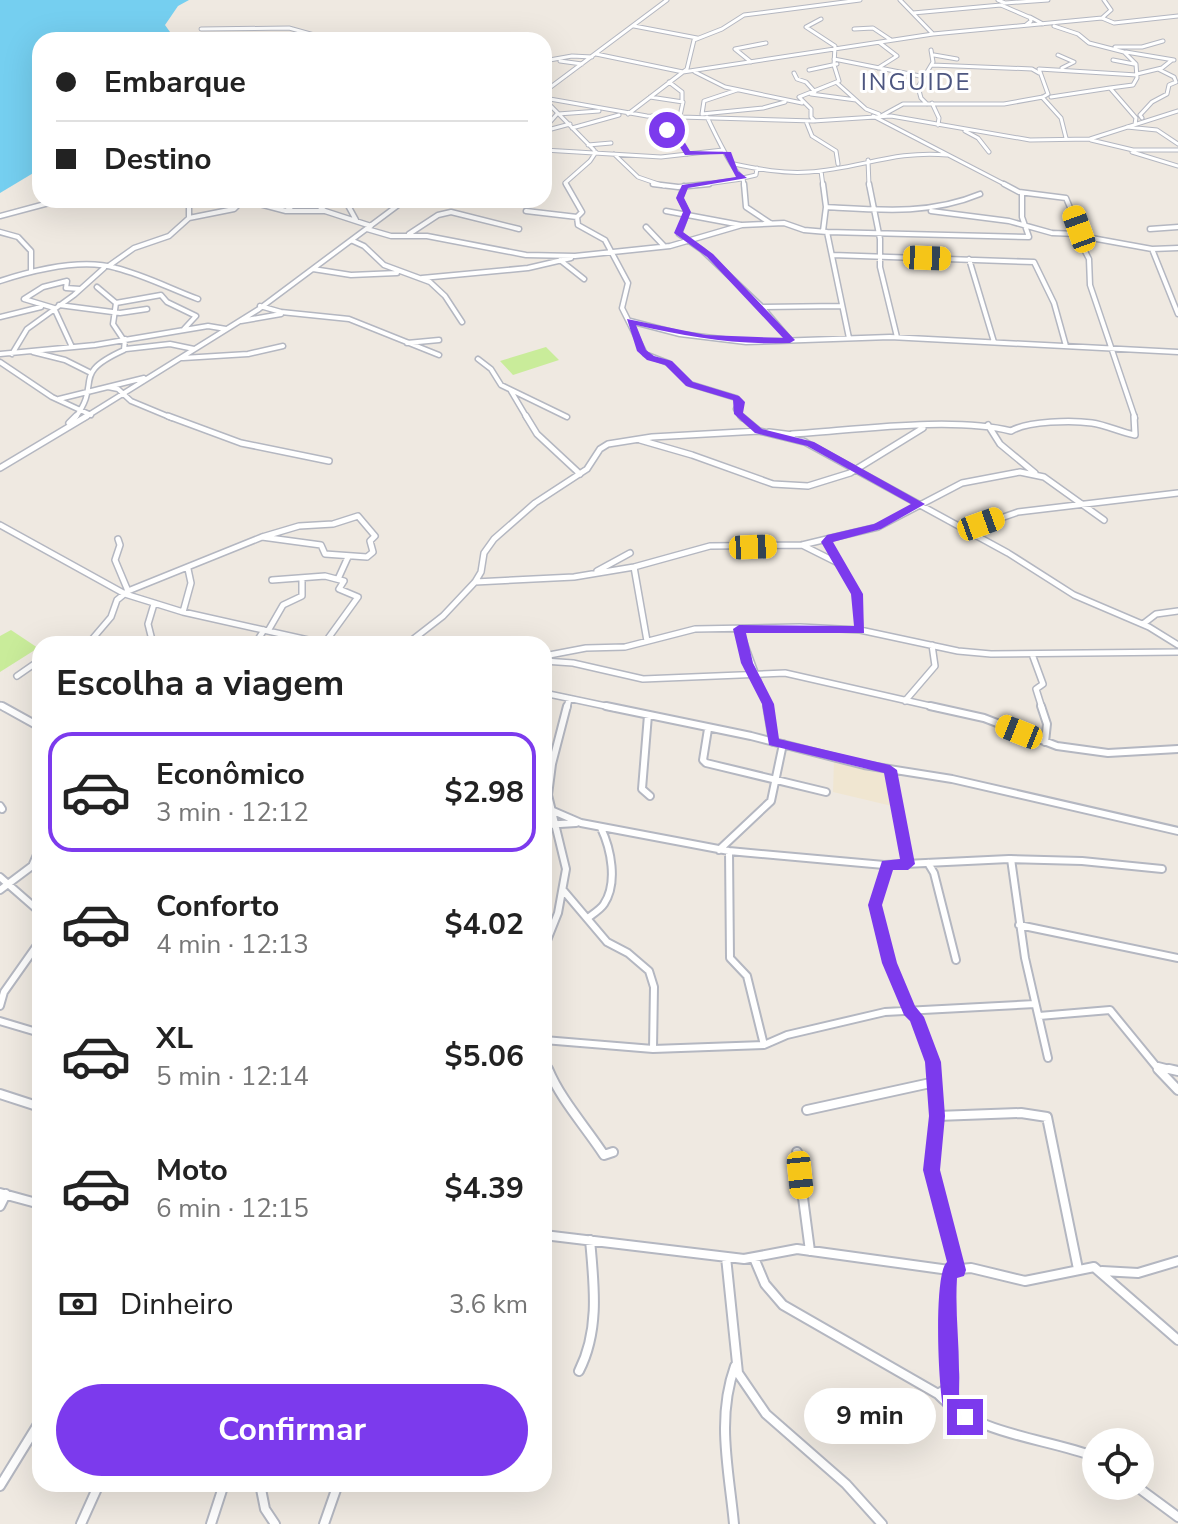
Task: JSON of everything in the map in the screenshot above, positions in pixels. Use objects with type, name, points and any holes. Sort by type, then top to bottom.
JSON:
[{"type":"street","points":[[552,86],[667,0]]},
{"type":"street","points":[[633,26],[697,38],[722,29],[744,15],[859,0]]},
{"type":"street","points":[[900,0],[933,34]]},
{"type":"street","points":[[998,0],[1005,3],[1048,0]]},
{"type":"street","points":[[553,60],[578,55],[594,56],[683,72],[693,71],[933,34],[1049,25],[1105,17],[1111,10],[1104,0]]},
{"type":"street","points":[[913,13],[1001,5],[1077,33],[1089,43],[1123,52],[1176,59]]},
{"type":"street","points":[[1079,21],[1112,23],[1178,16]]},
{"type":"street","points":[[1105,17],[1112,23]]},
{"type":"street","points":[[1022,27],[1031,18]]},
{"type":"street","points":[[821,19],[806,27],[836,48]]},
{"type":"street","points":[[201,29],[289,28],[303,32]]},
{"type":"street","points":[[854,29],[873,28],[891,41]]},
{"type":"street","points":[[697,38],[689,66],[693,71],[734,91]]},
{"type":"street","points":[[1108,48],[1141,47],[1163,41]]},
{"type":"street","points":[[878,68],[897,56],[879,42]]},
{"type":"street","points":[[751,62],[735,49],[766,43]]},
{"type":"street","points":[[836,48],[837,83],[866,109],[882,115],[1023,140],[1099,139],[1178,111]]},
{"type":"street","points":[[932,65],[932,52],[957,59]]},
{"type":"street","points":[[1123,52],[1138,66]]},
{"type":"street","points":[[1058,55],[1074,62],[1059,70]]},
{"type":"street","points":[[1039,73],[1039,69],[1137,75],[1158,69],[1176,59]]},
{"type":"street","points":[[553,60],[582,64]]},
{"type":"street","points":[[824,60],[920,76]]},
{"type":"street","points":[[1113,60],[1138,66]]},
{"type":"street","points":[[809,70],[834,62]]},
{"type":"street","points":[[704,115],[815,121],[882,115],[901,104],[930,103],[1006,104],[1042,97],[1048,94],[1048,89],[1039,73],[1032,69],[932,65],[920,76],[920,97],[930,103],[939,118],[938,125]]},
{"type":"street","points":[[552,130],[625,114],[689,66]]},
{"type":"street","points":[[1051,97],[1132,86],[1138,66]]},
{"type":"street","points":[[1142,118],[1143,112],[1167,94],[1176,82],[1175,78],[1158,69]]},
{"type":"street","points":[[794,73],[796,79],[806,82],[816,93]]},
{"type":"street","points":[[669,82],[682,92],[680,116]]},
{"type":"street","points":[[816,93],[837,83]]},
{"type":"street","points":[[725,87],[788,101]]},
{"type":"street","points":[[1110,88],[1135,117],[1135,124]]},
{"type":"street","points":[[741,89],[704,101],[704,115],[734,164],[735,173],[743,178]]},
{"type":"street","points":[[1168,90],[1176,93]]},
{"type":"street","points":[[552,100],[625,114],[691,117],[763,108],[801,100],[807,93],[856,100]]},
{"type":"street","points":[[649,97],[682,101]]},
{"type":"street","points":[[1042,97],[1061,118],[1066,138]]},
{"type":"street","points":[[801,100],[811,109],[811,117],[815,121]]},
{"type":"street","points":[[552,108],[590,149],[588,165],[577,170],[565,183],[582,212],[577,217]]},
{"type":"street","points":[[552,116],[608,111]]},
{"type":"street","points":[[652,116],[657,124],[676,135],[688,154]]},
{"type":"street","points":[[417,636],[443,616],[475,582],[481,572],[484,553],[494,539],[535,503],[580,474],[608,444],[636,438],[762,432],[792,434],[926,426],[988,425],[1011,431],[1023,424],[1094,423],[1112,431],[1135,435],[1136,421],[1090,285],[1089,259],[1066,198],[1022,193],[873,116]]},
{"type":"street","points":[[1135,117],[1152,118]]},
{"type":"street","points":[[806,121],[812,136],[836,151],[838,164]]},
{"type":"street","points":[[1127,127],[1157,130],[1178,147]]},
{"type":"street","points":[[964,129],[978,138],[989,152]]},
{"type":"street","points":[[1099,139],[1178,166]]},
{"type":"street","points":[[590,149],[611,143]]},
{"type":"street","points":[[1120,148],[1178,147]]},
{"type":"street","points":[[552,150],[590,149],[621,156],[661,157],[723,150]]},
{"type":"street","points":[[734,164],[821,171],[838,164],[911,154],[951,156]]},
{"type":"street","points":[[621,156],[643,181],[684,186],[756,175],[757,168]]},
{"type":"street","points":[[868,160],[870,192],[876,210],[876,232],[882,257],[880,267],[897,337]]},
{"type":"street","points":[[821,171],[826,207],[825,231],[849,338]]},
{"type":"street","points":[[743,178],[746,207],[773,224]]},
{"type":"street","points":[[684,186],[680,198],[686,213],[679,233],[710,255],[790,340]]},
{"type":"street","points":[[666,211],[742,225],[784,223],[804,230],[1029,237],[1022,217],[1022,193]]},
{"type":"street","points":[[924,211],[980,194]]},
{"type":"street","points":[[951,214],[956,203]]},
{"type":"street","points":[[0,216],[32,207]]},
{"type":"street","points":[[826,207],[889,213],[924,211],[951,214],[1009,221],[1052,233],[1080,234],[1152,249],[1178,248]]},
{"type":"street","points":[[189,208],[189,218]]},
{"type":"street","points":[[12,354],[27,329],[134,248],[169,236],[189,218],[235,208]]},
{"type":"street","points":[[274,208],[325,211],[356,220],[391,236],[406,235],[526,255],[583,256]]},
{"type":"street","points":[[286,211],[290,208]]},
{"type":"street","points":[[321,208],[325,211]]},
{"type":"street","points":[[349,208],[356,220]]},
{"type":"street","points":[[42,442],[121,397],[227,330],[394,208]]},
{"type":"street","points":[[526,211],[577,217]]},
{"type":"street","points":[[406,235],[443,213],[467,216],[502,229],[519,229]]},
{"type":"street","points":[[577,217],[578,225],[603,238],[628,283],[622,308],[645,354],[668,363],[690,384],[736,398],[740,402],[736,409],[739,414],[762,432],[805,442]]},
{"type":"street","points":[[353,241],[364,246],[379,263],[422,278],[528,268],[583,256],[664,246],[742,225]]},
{"type":"street","points":[[646,227],[664,246]]},
{"type":"street","points":[[1150,229],[1178,227]]},
{"type":"street","points":[[0,232],[18,237],[31,251],[31,271]]},
{"type":"street","points":[[1152,249],[1178,314]]},
{"type":"street","points":[[549,255],[561,260],[584,279]]},
{"type":"street","points":[[832,255],[1034,262],[1054,303],[1066,346]]},
{"type":"street","points":[[969,259],[994,342]]},
{"type":"street","points":[[0,281],[31,271],[82,265],[130,271],[198,299]]},
{"type":"street","points":[[313,269],[351,275],[405,274]]},
{"type":"street","points":[[41,271],[50,285]]},
{"type":"street","points":[[422,278],[445,296],[462,322]]},
{"type":"street","points":[[44,307],[24,299],[50,285],[67,281],[66,288],[80,289]]},
{"type":"street","points":[[97,287],[116,303],[113,324],[124,339],[126,349]]},
{"type":"street","points":[[1170,293],[1178,293]]},
{"type":"street","points":[[116,303],[161,295],[167,302],[196,316],[184,329]]},
{"type":"street","points":[[57,306],[72,347]]},
{"type":"street","points":[[0,317],[57,306],[116,313],[147,309]]},
{"type":"street","points":[[260,306],[349,319],[439,355]]},
{"type":"street","points":[[762,307],[841,306]]},
{"type":"street","points":[[237,322],[292,312]]},
{"type":"street","points":[[630,321],[706,338],[746,342],[897,337],[1178,352]]},
{"type":"street","points":[[0,354],[72,347],[208,326],[227,330]]},
{"type":"street","points":[[407,343],[439,340]]},
{"type":"street","points":[[0,468],[74,420],[87,393],[89,372],[100,361],[126,349],[170,344],[194,349]]},
{"type":"street","points":[[180,358],[262,353],[283,346]]},
{"type":"street","points":[[33,352],[40,357],[67,361],[81,371],[89,372]]},
{"type":"street","points":[[478,359],[491,369],[497,382],[567,417]]},
{"type":"street","points":[[0,362],[91,415]]},
{"type":"street","points":[[59,399],[148,378]]},
{"type":"street","points":[[108,387],[118,389],[121,397],[200,431],[329,461]]},
{"type":"street","points":[[511,391],[537,434],[580,474]]},
{"type":"street","points":[[988,425],[1000,444],[1038,475],[1104,520]]},
{"type":"street","points":[[636,438],[695,455],[779,488],[820,485],[857,470],[892,443],[926,426]]},
{"type":"street","points":[[792,434],[966,530],[1074,595],[1143,624],[1178,645]]},
{"type":"street","points":[[475,582],[590,574],[634,567],[710,546],[802,545],[878,527],[962,483],[1016,472],[1038,475]]},
{"type":"street","points":[[966,530],[1018,512],[1178,493]]},
{"type":"street","points":[[95,636],[111,617],[117,600],[126,593],[262,537],[299,526],[333,524],[360,516],[375,536],[370,541],[373,552],[367,557],[325,554],[321,545],[262,537]]},
{"type":"street","points":[[0,525],[126,593],[154,604],[291,636]]},
{"type":"street","points":[[831,538],[827,542],[857,594],[860,630]]},
{"type":"street","points":[[118,539],[120,545],[115,560],[126,593]]},
{"type":"street","points":[[802,545],[839,564]]},
{"type":"street","points":[[590,574],[630,553]]},
{"type":"street","points":[[338,579],[348,557]]},
{"type":"street","points":[[634,567],[647,641]]},
{"type":"street","points":[[183,612],[191,583],[188,569]]},
{"type":"street","points":[[272,580],[327,576],[344,582],[339,589],[359,598],[331,636]]},
{"type":"street","points":[[261,636],[283,605],[302,596],[302,578]]},
{"type":"street","points":[[151,636],[148,624],[154,604]]},
{"type":"street","points":[[1143,624],[1144,620],[1156,614],[1178,611]]},
{"type":"street","points":[[552,658],[695,629],[860,630],[976,653],[1178,652]]},
{"type":"street","points":[[739,629],[745,658],[768,704],[773,742]]},
{"type":"street","points":[[905,701],[935,666],[932,645]]},
{"type":"street","points":[[1032,654],[1043,684],[1036,690],[1047,724],[1045,742]]},
{"type":"street","points":[[552,660],[643,679],[785,673],[984,718],[1045,742],[1096,752],[1178,749]]},
{"type":"street","points":[[17,676],[32,666]]},
{"type":"street","points":[[552,695],[890,770],[952,779],[1178,831]]},
{"type":"street","points":[[552,764],[569,699]]},
{"type":"street","points":[[0,705],[32,723]]},
{"type":"street","points":[[648,715],[642,789],[650,796]]},
{"type":"street","points":[[708,729],[704,762],[826,792]]},
{"type":"street","points":[[719,850],[771,801],[783,744]]},
{"type":"street","points":[[1169,751],[1178,757]]},
{"type":"street","points":[[890,770],[908,864]]},
{"type":"street","points":[[552,811],[581,823],[719,850],[788,854],[884,866],[1011,859],[1082,861],[1162,869]]},
{"type":"street","points":[[552,818],[566,861],[563,890],[552,928]]},
{"type":"street","points":[[555,824],[581,823]]},
{"type":"street","points":[[589,917],[604,905],[612,871],[612,852],[601,827]]},
{"type":"street","points":[[729,851],[730,958],[747,976],[764,1045]]},
{"type":"street","points":[[1011,859],[1009,869],[1017,894],[1019,925],[1048,1058]]},
{"type":"street","points":[[996,861],[1009,869]]},
{"type":"street","points":[[928,863],[934,873],[956,960]]},
{"type":"street","points":[[884,866],[875,905],[889,963],[927,1043],[935,1082],[937,1116],[932,1170],[953,1270],[946,1313],[951,1375],[948,1388],[952,1408]]},
{"type":"street","points":[[0,890],[31,867]]},
{"type":"street","points":[[0,877],[32,905]]},
{"type":"street","points":[[563,890],[589,917],[607,942],[638,961],[652,977],[653,1049]]},
{"type":"street","points":[[1019,925],[1178,958]]},
{"type":"street","points":[[0,1006],[4,992],[32,952]]},
{"type":"street","points":[[552,1041],[653,1049],[764,1045],[793,1033],[909,1010],[974,1006],[987,1009],[1035,1004]]},
{"type":"street","points":[[1039,1016],[1110,1010],[1144,1054],[1178,1090]]},
{"type":"street","points":[[0,1021],[32,1031]]},
{"type":"street","points":[[1158,1066],[1178,1071]]},
{"type":"street","points":[[552,1078],[558,1093],[578,1115],[598,1149],[604,1155],[613,1152]]},
{"type":"street","points":[[807,1110],[935,1082]]},
{"type":"street","points":[[0,1094],[32,1104]]},
{"type":"street","points":[[937,1116],[1021,1113],[1047,1117],[1078,1269]]},
{"type":"street","points":[[797,1152],[810,1251]]},
{"type":"street","points":[[0,1206],[3,1194],[32,1202]]},
{"type":"street","points":[[552,1236],[726,1257],[754,1258],[789,1249],[810,1251],[953,1270],[971,1268],[1025,1281],[1089,1266],[1102,1271],[1138,1273],[1178,1261]]},
{"type":"street","points":[[579,1371],[585,1363],[595,1313],[590,1240]]},
{"type":"street","points":[[726,1257],[734,1309],[735,1366],[723,1397],[723,1417],[734,1524]]},
{"type":"street","points":[[754,1258],[765,1284],[783,1305],[938,1394],[952,1408],[983,1424],[1016,1435],[1057,1442],[1082,1452]]},
{"type":"street","points":[[1102,1271],[1178,1340]]},
{"type":"street","points":[[735,1366],[766,1414],[846,1484],[882,1524]]},
{"type":"street","points":[[938,1394],[948,1388]]},
{"type":"street","points":[[0,1486],[32,1434]]},
{"type":"street","points":[[81,1524],[95,1492]]},
{"type":"street","points":[[211,1524],[221,1492]]},
{"type":"street","points":[[262,1492],[265,1509],[275,1524]]},
{"type":"street","points":[[324,1524],[335,1492]]},
{"type":"street","points":[[1154,1499],[1178,1517]]},
{"type":"shaded area","points":[[834,761],[888,773],[892,806],[833,792]]},
{"type":"green space","points":[[546,347],[559,360],[513,375],[500,361]]},
{"type":"green space","points":[[11,630],[32,644],[32,652],[0,672],[0,636]]},
{"type":"water","points":[[0,0],[189,0],[178,6],[165,25],[170,32],[32,32],[32,174],[0,193]]},
{"type":"district","name":"INGUIDE","points":[[916,82]]},
{"type":"route","points":[[667,130],[676,135],[688,154],[715,150],[727,152],[735,173],[743,178],[684,186],[680,200],[687,212],[679,233],[710,255],[790,340],[746,342],[706,338],[630,321],[642,351],[651,358],[668,363],[690,384],[736,398],[740,402],[736,409],[739,414],[759,431],[811,444],[920,504],[878,527],[831,538],[827,542],[857,594],[860,630],[800,627],[739,629],[747,663],[768,704],[773,742],[890,770],[908,864],[887,865],[879,883],[875,905],[889,963],[909,1010],[916,1017],[933,1062],[937,1116],[932,1170],[957,1270],[949,1270],[946,1313],[951,1375],[948,1388],[952,1408],[965,1417]]}]
